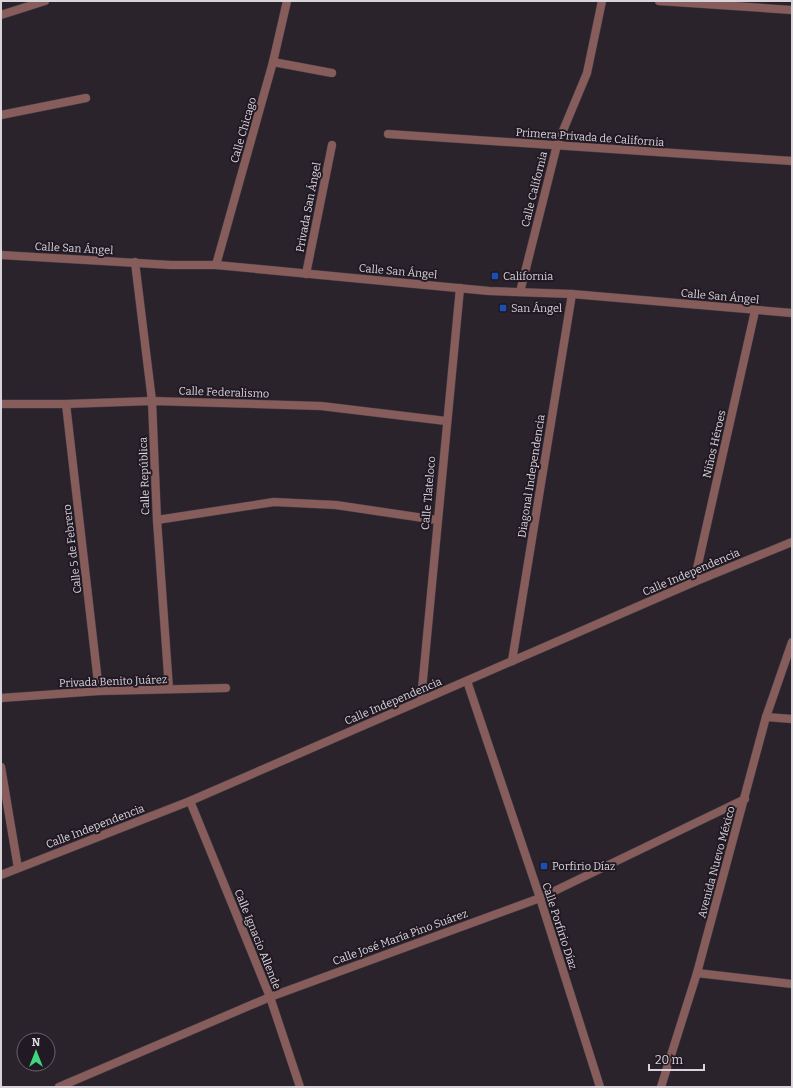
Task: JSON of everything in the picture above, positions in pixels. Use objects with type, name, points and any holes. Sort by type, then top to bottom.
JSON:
[{"type":"street","points":[[1,15],[45,1]]},
{"type":"street","name":"Calle Chicago","points":[[216,265],[273,62],[286,1]]},
{"type":"street","name":"Calle California","points":[[520,292],[557,145],[587,73],[602,1]]},
{"type":"street","points":[[659,1],[792,10]]},
{"type":"street","points":[[273,62],[332,73]]},
{"type":"street","points":[[1,115],[86,98]]},
{"type":"street","name":"Primera Privada de California","points":[[388,134],[792,160]]},
{"type":"street","name":"Privada San Ángel","points":[[306,274],[332,145]]},
{"type":"street","name":"Calle San Ángel","points":[[1,255],[171,265],[216,265],[489,291],[572,294],[792,313]]},
{"type":"street","name":"Calle República","points":[[135,262],[152,400],[157,520],[169,689]]},
{"type":"street","name":"Calle Tlateloco","points":[[420,700],[460,288]]},
{"type":"street","name":"Diagonal Independencia","points":[[512,661],[572,294]]},
{"type":"street","name":"Niños Héroes","points":[[694,582],[755,311]]},
{"type":"street","name":"Calle Federalismo","points":[[1,404],[66,404],[152,400],[320,406],[446,421]]},
{"type":"street","name":"Calle 5 de Febrero","points":[[66,404],[100,691]]},
{"type":"street","points":[[157,520],[274,502],[336,505],[437,520]]},
{"type":"street","name":"Calle Independencia","points":[[1,875],[190,801],[694,582],[792,542]]},
{"type":"street","name":"Avenida Nuevo México","points":[[661,1087],[697,973],[766,717],[792,642]]},
{"type":"street","name":"Calle Porfirio Díaz","points":[[467,681],[540,898],[600,1087]]},
{"type":"street","name":"Privada Benito Juárez","points":[[1,698],[100,691],[226,688]]},
{"type":"street","points":[[766,717],[792,719]]},
{"type":"street","points":[[1,767],[18,868]]},
{"type":"street","name":"Calle José María Pino Suárez","points":[[59,1087],[270,996],[540,898],[744,799]]},
{"type":"street","name":"Calle Ignacio Allende","points":[[190,801],[270,996],[300,1087]]},
{"type":"street","points":[[697,973],[792,984]]},
{"type":"place","name":"California","points":[[495,276]]},
{"type":"place","name":"San Ángel","points":[[503,308]]},
{"type":"place","name":"Porfirio Díaz","points":[[544,866]]}]
